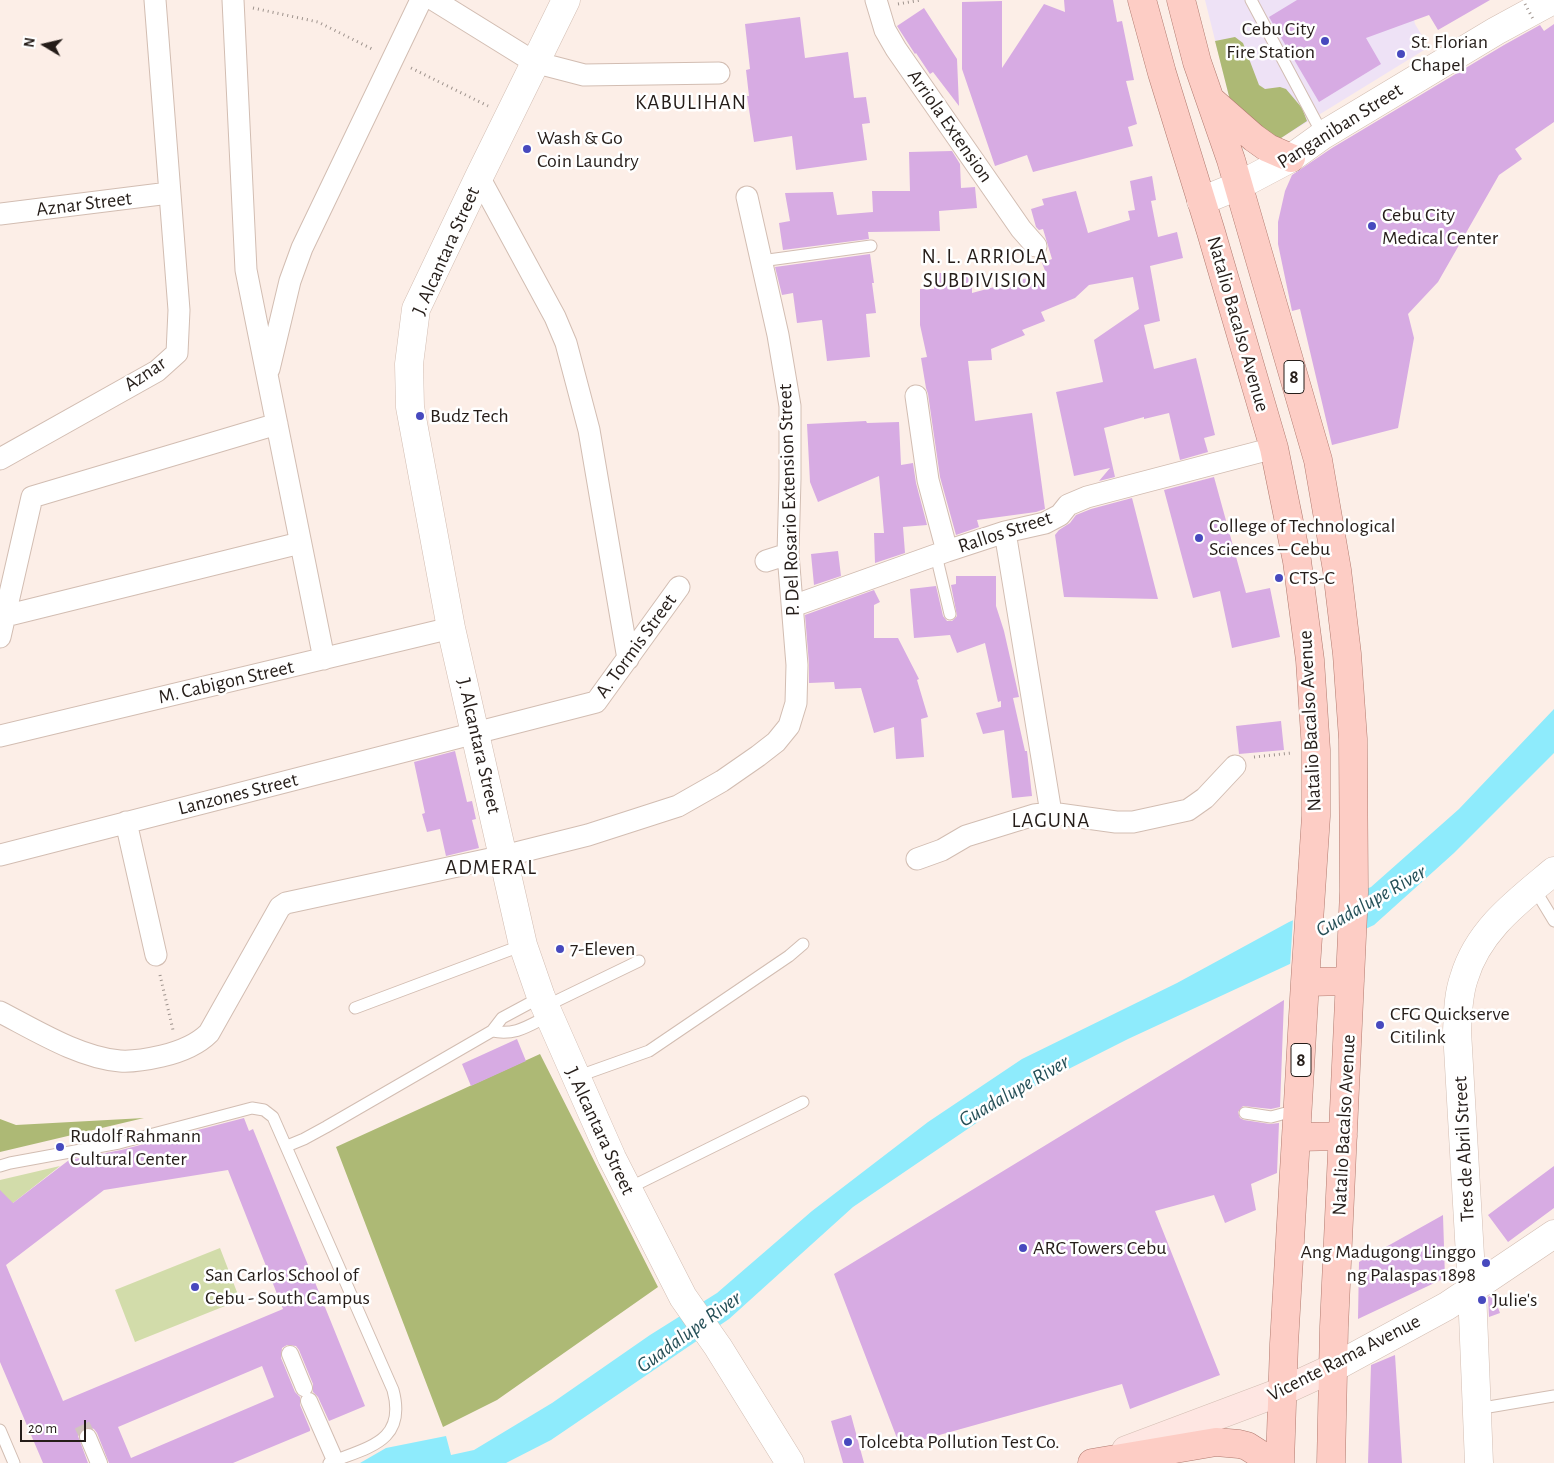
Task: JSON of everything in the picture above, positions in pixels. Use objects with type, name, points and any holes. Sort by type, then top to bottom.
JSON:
[{"type":"main road","points":[[1143,5],[1178,0]]},
{"type":"main road","name":"Natalio Bacalso Avenue","points":[[1181,0],[1197,62],[1238,186],[1318,460],[1337,570],[1347,654],[1352,739],[1354,892],[1331,1463]]},
{"type":"main road","name":"Natalio Bacalso Avenue","points":[[1143,5],[1274,448],[1299,581],[1310,660],[1316,750],[1316,816],[1284,1344],[1283,1391],[1270,1463]]},
{"type":"main road","points":[[1210,99],[1254,138],[1268,148],[1291,158]]},
{"type":"main road","points":[[1306,971],[1350,981]]},
{"type":"main road","points":[[1296,1137],[1343,1136]]},
{"type":"main road","name":"Vicente Rama Avenue","points":[[1092,1463],[1283,1391],[1334,1368]]},
{"type":"main road","points":[[1092,1463],[1216,1442],[1247,1446],[1270,1463]]},
{"type":"street","name":"Aznar","points":[[0,459],[157,371],[177,353],[179,310],[155,0]]},
{"type":"street","points":[[268,376],[290,281],[302,248],[422,0]]},
{"type":"street","points":[[434,0],[534,62],[584,75],[719,73]]},
{"type":"street","name":"J. Alcantara Street","points":[[566,0],[478,177],[416,309],[409,364],[410,407],[452,628],[524,945],[544,1007],[627,1189],[683,1297],[718,1347],[790,1463]]},
{"type":"street","name":"Arriola Extension","points":[[876,0],[885,30],[896,49],[1021,229],[1036,246]]},
{"type":"street","name":"Panganiban Street","points":[[1201,201],[1238,186],[1291,158],[1323,135],[1496,31],[1553,0]]},
{"type":"street","points":[[233,2],[246,270],[324,659]]},
{"type":"street","points":[[478,177],[554,317],[566,343],[589,430],[628,659]]},
{"type":"street","name":"Aznar Street","points":[[0,214],[169,193]]},
{"type":"street","name":"P. Del Rosario Extension Street","points":[[0,1012],[62,1044],[102,1057],[121,1061],[153,1058],[178,1052],[204,1038],[209,1032],[280,907],[286,903],[504,856],[588,835],[678,806],[722,781],[776,742],[789,726],[796,704],[797,665],[788,554],[790,406],[778,335],[747,197]]},
{"type":"street","points":[[916,396],[941,553]]},
{"type":"street","points":[[0,637],[32,497],[277,424]]},
{"type":"street","name":"Rallos Street","points":[[793,606],[941,553],[1005,532],[1045,522],[1060,515],[1068,505],[1087,497],[1274,448]]},
{"type":"street","points":[[1005,532],[1051,813]]},
{"type":"street","points":[[5,616],[300,543]]},
{"type":"street","points":[[766,561],[788,554]]},
{"type":"street","name":"A. Tormis Street","points":[[476,734],[596,702],[679,587]]},
{"type":"street","name":"M. Cabigon Street","points":[[0,736],[452,628]]},
{"type":"street","name":"Lanzones Street","points":[[0,855],[476,734]]},
{"type":"street","points":[[917,859],[942,850],[966,836],[1034,815],[1051,813],[1116,822],[1133,822],[1188,810],[1205,798],[1235,766]]},
{"type":"street","points":[[126,822],[156,955]]},
{"type":"street","name":"Tres de Abril Street","points":[[1479,1463],[1472,1290],[1457,1031],[1459,1002],[1463,979],[1469,963],[1493,925],[1544,879]]},
{"type":"street","name":"Vicente Rama Avenue","points":[[1334,1368],[1472,1290],[1554,1234]]},
{"type":"street","points":[[290,1354],[332,1462]]},
{"type":"street","points":[[88,1437],[99,1463]]},
{"type":"lane","points":[[1251,0],[1323,135]]},
{"type":"lane","points":[[761,261],[871,246]]},
{"type":"lane","points":[[941,553],[950,614]]},
{"type":"lane","points":[[1544,879],[1554,922]]},
{"type":"lane","points":[[575,1077],[649,1051],[804,944]]},
{"type":"lane","points":[[355,1008],[524,945]]},
{"type":"lane","points":[[492,1031],[506,1034],[544,1007],[639,961]]},
{"type":"lane","points":[[287,1146],[304,1139],[492,1031],[502,1018],[544,1007]]},
{"type":"lane","points":[[627,1189],[804,1102]]},
{"type":"lane","points":[[0,1166],[119,1143],[252,1108],[264,1110],[273,1117],[393,1390],[396,1403],[396,1419],[387,1437],[332,1462]]},
{"type":"lane","points":[[1245,1113],[1271,1117],[1298,1110]]},
{"type":"lane","points":[[1477,1408],[1554,1396]]},
{"type":"lane","points":[[0,1430],[14,1463]]},
{"type":"path","points":[[233,2],[318,22],[509,117]]},
{"type":"path","points":[[1525,4],[1534,20]]},
{"type":"path","points":[[1235,766],[1239,759],[1316,750]]},
{"type":"path","points":[[156,955],[178,1052]]},
{"type":"shaded area","points":[[1205,0],[1409,0],[1415,24],[1429,47],[1278,140],[1234,116]]},
{"type":"green space","points":[[1235,37],[1243,43],[1259,85],[1265,89],[1280,87],[1286,89],[1302,108],[1307,121],[1278,140],[1234,116],[1215,41]]},
{"type":"green space","points":[[540,1054],[658,1287],[497,1400],[443,1427],[336,1147]]},
{"type":"green space","points":[[144,1118],[0,1152],[0,1119],[16,1125]]},
{"type":"green space","points":[[60,1166],[13,1203],[0,1203],[0,1180]]},
{"type":"green space","points":[[220,1248],[240,1300],[135,1342],[115,1290]]},
{"type":"water","name":"Guadalupe River","points":[[1554,709],[1554,753],[1454,853],[1374,925],[1128,1039],[1019,1094],[853,1207],[729,1319],[551,1440],[506,1463],[360,1463],[386,1448],[446,1436],[451,1455],[474,1450],[552,1403],[650,1335],[717,1293],[812,1211],[928,1122],[1022,1059],[1177,983],[1289,922],[1371,887],[1459,809]]},
{"type":"pier","points":[[1364,888],[1362,933],[1290,967],[1293,919]]},
{"type":"building","points":[[1064,0],[1113,0],[1117,22],[1122,21],[1134,80],[1126,81],[1137,124],[1128,127],[1133,146],[1033,172],[1027,155],[995,166],[962,69],[962,2],[1002,1],[1002,68],[1044,4],[1065,12]]},
{"type":"building","name":"Cebu City Fire Station","points":[[1297,0],[1490,0],[1438,30],[1429,15],[1366,38],[1381,64],[1319,102],[1269,17]]},
{"type":"building","points":[[924,8],[957,59],[959,106],[933,72],[930,74],[897,26]]},
{"type":"building","points":[[800,17],[805,58],[848,52],[854,98],[866,97],[870,123],[862,124],[867,160],[796,170],[792,136],[754,142],[747,96],[749,96],[746,70],[750,69],[745,24]]},
{"type":"building","name":"Cebu City Medical Center","points":[[1554,24],[1554,122],[1515,149],[1522,159],[1499,175],[1438,282],[1408,314],[1414,338],[1398,428],[1332,445],[1300,309],[1292,311],[1278,244],[1278,222],[1285,191],[1292,175],[1332,148],[1504,45],[1540,25],[1544,31]]},
{"type":"building","points":[[952,151],[960,164],[961,188],[975,187],[977,208],[939,211],[940,231],[868,232],[869,239],[783,250],[779,223],[790,221],[785,193],[833,192],[837,215],[873,212],[872,191],[910,191],[909,152]]},
{"type":"building","points":[[1152,176],[1156,200],[1151,201],[1158,237],[1177,232],[1183,258],[1150,266],[1160,321],[1144,325],[1154,369],[1196,358],[1215,435],[1204,438],[1208,452],[1180,460],[1169,413],[1144,419],[1144,417],[1104,428],[1115,477],[1099,481],[1110,468],[1074,476],[1056,392],[1103,382],[1094,340],[1139,309],[1133,277],[1089,285],[1075,298],[1041,312],[1045,321],[1022,330],[1025,335],[991,349],[992,360],[968,361],[975,421],[1032,413],[1045,509],[1036,512],[977,520],[979,527],[956,535],[940,477],[921,358],[927,357],[920,325],[920,289],[934,289],[935,273],[972,273],[972,293],[1046,273],[1042,263],[1052,259],[1043,229],[1039,230],[1036,227],[1031,209],[1044,205],[1042,199],[1076,191],[1088,233],[1130,220],[1128,211],[1135,210],[1130,181]]},
{"type":"building","points":[[870,254],[876,313],[866,314],[870,357],[827,361],[822,320],[797,323],[793,293],[782,295],[775,267]]},
{"type":"building","points":[[866,421],[867,423],[899,422],[901,465],[913,463],[927,525],[903,527],[905,553],[875,563],[874,533],[884,533],[879,476],[818,502],[810,482],[807,424]]},
{"type":"building","points":[[1214,477],[1246,593],[1270,588],[1280,637],[1232,648],[1220,591],[1193,598],[1164,490]]},
{"type":"building","points":[[1132,498],[1158,599],[1064,597],[1055,535],[1070,523],[1076,515]]},
{"type":"building","points":[[838,551],[841,576],[814,585],[811,554]]},
{"type":"building","points":[[956,576],[996,576],[996,606],[1004,631],[1019,697],[1013,698],[1025,751],[1027,751],[1032,796],[1012,798],[1004,730],[983,734],[976,713],[1001,707],[1001,701],[998,702],[985,643],[957,653],[950,635],[914,638],[910,589],[936,586],[943,616],[947,621],[952,621],[957,616],[951,585],[956,584]]},
{"type":"building","points":[[874,590],[880,602],[874,605],[874,638],[898,638],[919,679],[917,680],[928,717],[921,719],[924,757],[896,759],[894,727],[874,733],[861,688],[835,689],[834,682],[809,683],[805,615]]},
{"type":"building","points":[[1281,721],[1284,750],[1239,754],[1236,726]]},
{"type":"building","points":[[455,751],[467,802],[472,801],[476,819],[472,820],[479,848],[446,856],[440,829],[427,832],[422,814],[425,813],[414,762]]},
{"type":"building","name":"ARC Towers Cebu","points":[[1284,1000],[1280,1107],[1271,1109],[1243,1106],[1238,1112],[1240,1118],[1244,1120],[1270,1124],[1279,1123],[1277,1173],[1251,1184],[1256,1210],[1225,1223],[1214,1195],[1155,1211],[1220,1375],[1130,1409],[1122,1384],[900,1446],[834,1274]]},
{"type":"building","points":[[517,1039],[526,1061],[471,1086],[462,1064]]},
{"type":"building","points":[[244,1118],[249,1131],[253,1129],[365,1406],[329,1421],[318,1397],[313,1392],[313,1384],[299,1350],[296,1346],[287,1345],[282,1348],[281,1358],[295,1392],[300,1397],[300,1405],[310,1431],[233,1463],[109,1463],[97,1433],[89,1427],[80,1431],[78,1436],[88,1463],[43,1463],[0,1362],[0,1190],[13,1203],[69,1160],[121,1150]],"holes":[[[228,1170],[283,1309],[63,1401],[6,1265],[104,1190]],[[262,1366],[274,1397],[131,1458],[118,1427]]]},
{"type":"building","points":[[1554,1166],[1554,1208],[1508,1242],[1488,1215]]},
{"type":"building","points":[[1443,1215],[1445,1278],[1358,1319],[1359,1262]]},
{"type":"building","points":[[1493,1294],[1500,1313],[1489,1317],[1488,1297]]},
{"type":"building","points":[[1395,1355],[1402,1463],[1368,1463],[1371,1365]]},
{"type":"building","name":"Tolcebta Pollution Test Co.","points":[[851,1415],[864,1463],[843,1463],[831,1421]]},
{"type":"tunnel","points":[[82,1425],[88,1437]]},
{"type":"place","name":"Cebu City Fire Station","points":[[1325,41]]},
{"type":"place","name":"St. Florian Chapel","points":[[1401,54]]},
{"type":"place","name":"Wash & Go Coin Laundry","points":[[527,149]]},
{"type":"place","name":"Cebu City Medical Center","points":[[1372,226]]},
{"type":"place","name":"Budz Tech","points":[[420,416]]},
{"type":"place","name":"College of Technological Sciences – Cebu","points":[[1199,538]]},
{"type":"place","name":"CTS-C","points":[[1279,578]]},
{"type":"place","name":"7-Eleven","points":[[560,949]]},
{"type":"place","name":"CFG Quickserve Citilink","points":[[1380,1025]]},
{"type":"place","name":"Rudolf Rahmann Cultural Center","points":[[60,1147]]},
{"type":"place","name":"ARC Towers Cebu","points":[[1023,1248]]},
{"type":"place","name":"Ang Madugong Linggo ng Palaspas 1898","points":[[1486,1263]]},
{"type":"place","name":"San Carlos School of Cebu - South Campus","points":[[195,1287]]},
{"type":"place","name":"Julie's","points":[[1482,1300]]},
{"type":"place","name":"Tolcebta Pollution Test Co.","points":[[848,1442]]},
{"type":"district","name":"KABULIHAN","points":[[691,103]]},
{"type":"district","name":"N. L. ARRIOLA SUBDIVISION","points":[[985,269]]},
{"type":"district","name":"LAGUNA","points":[[1051,821]]},
{"type":"district","name":"ADMERAL","points":[[491,868]]}]
